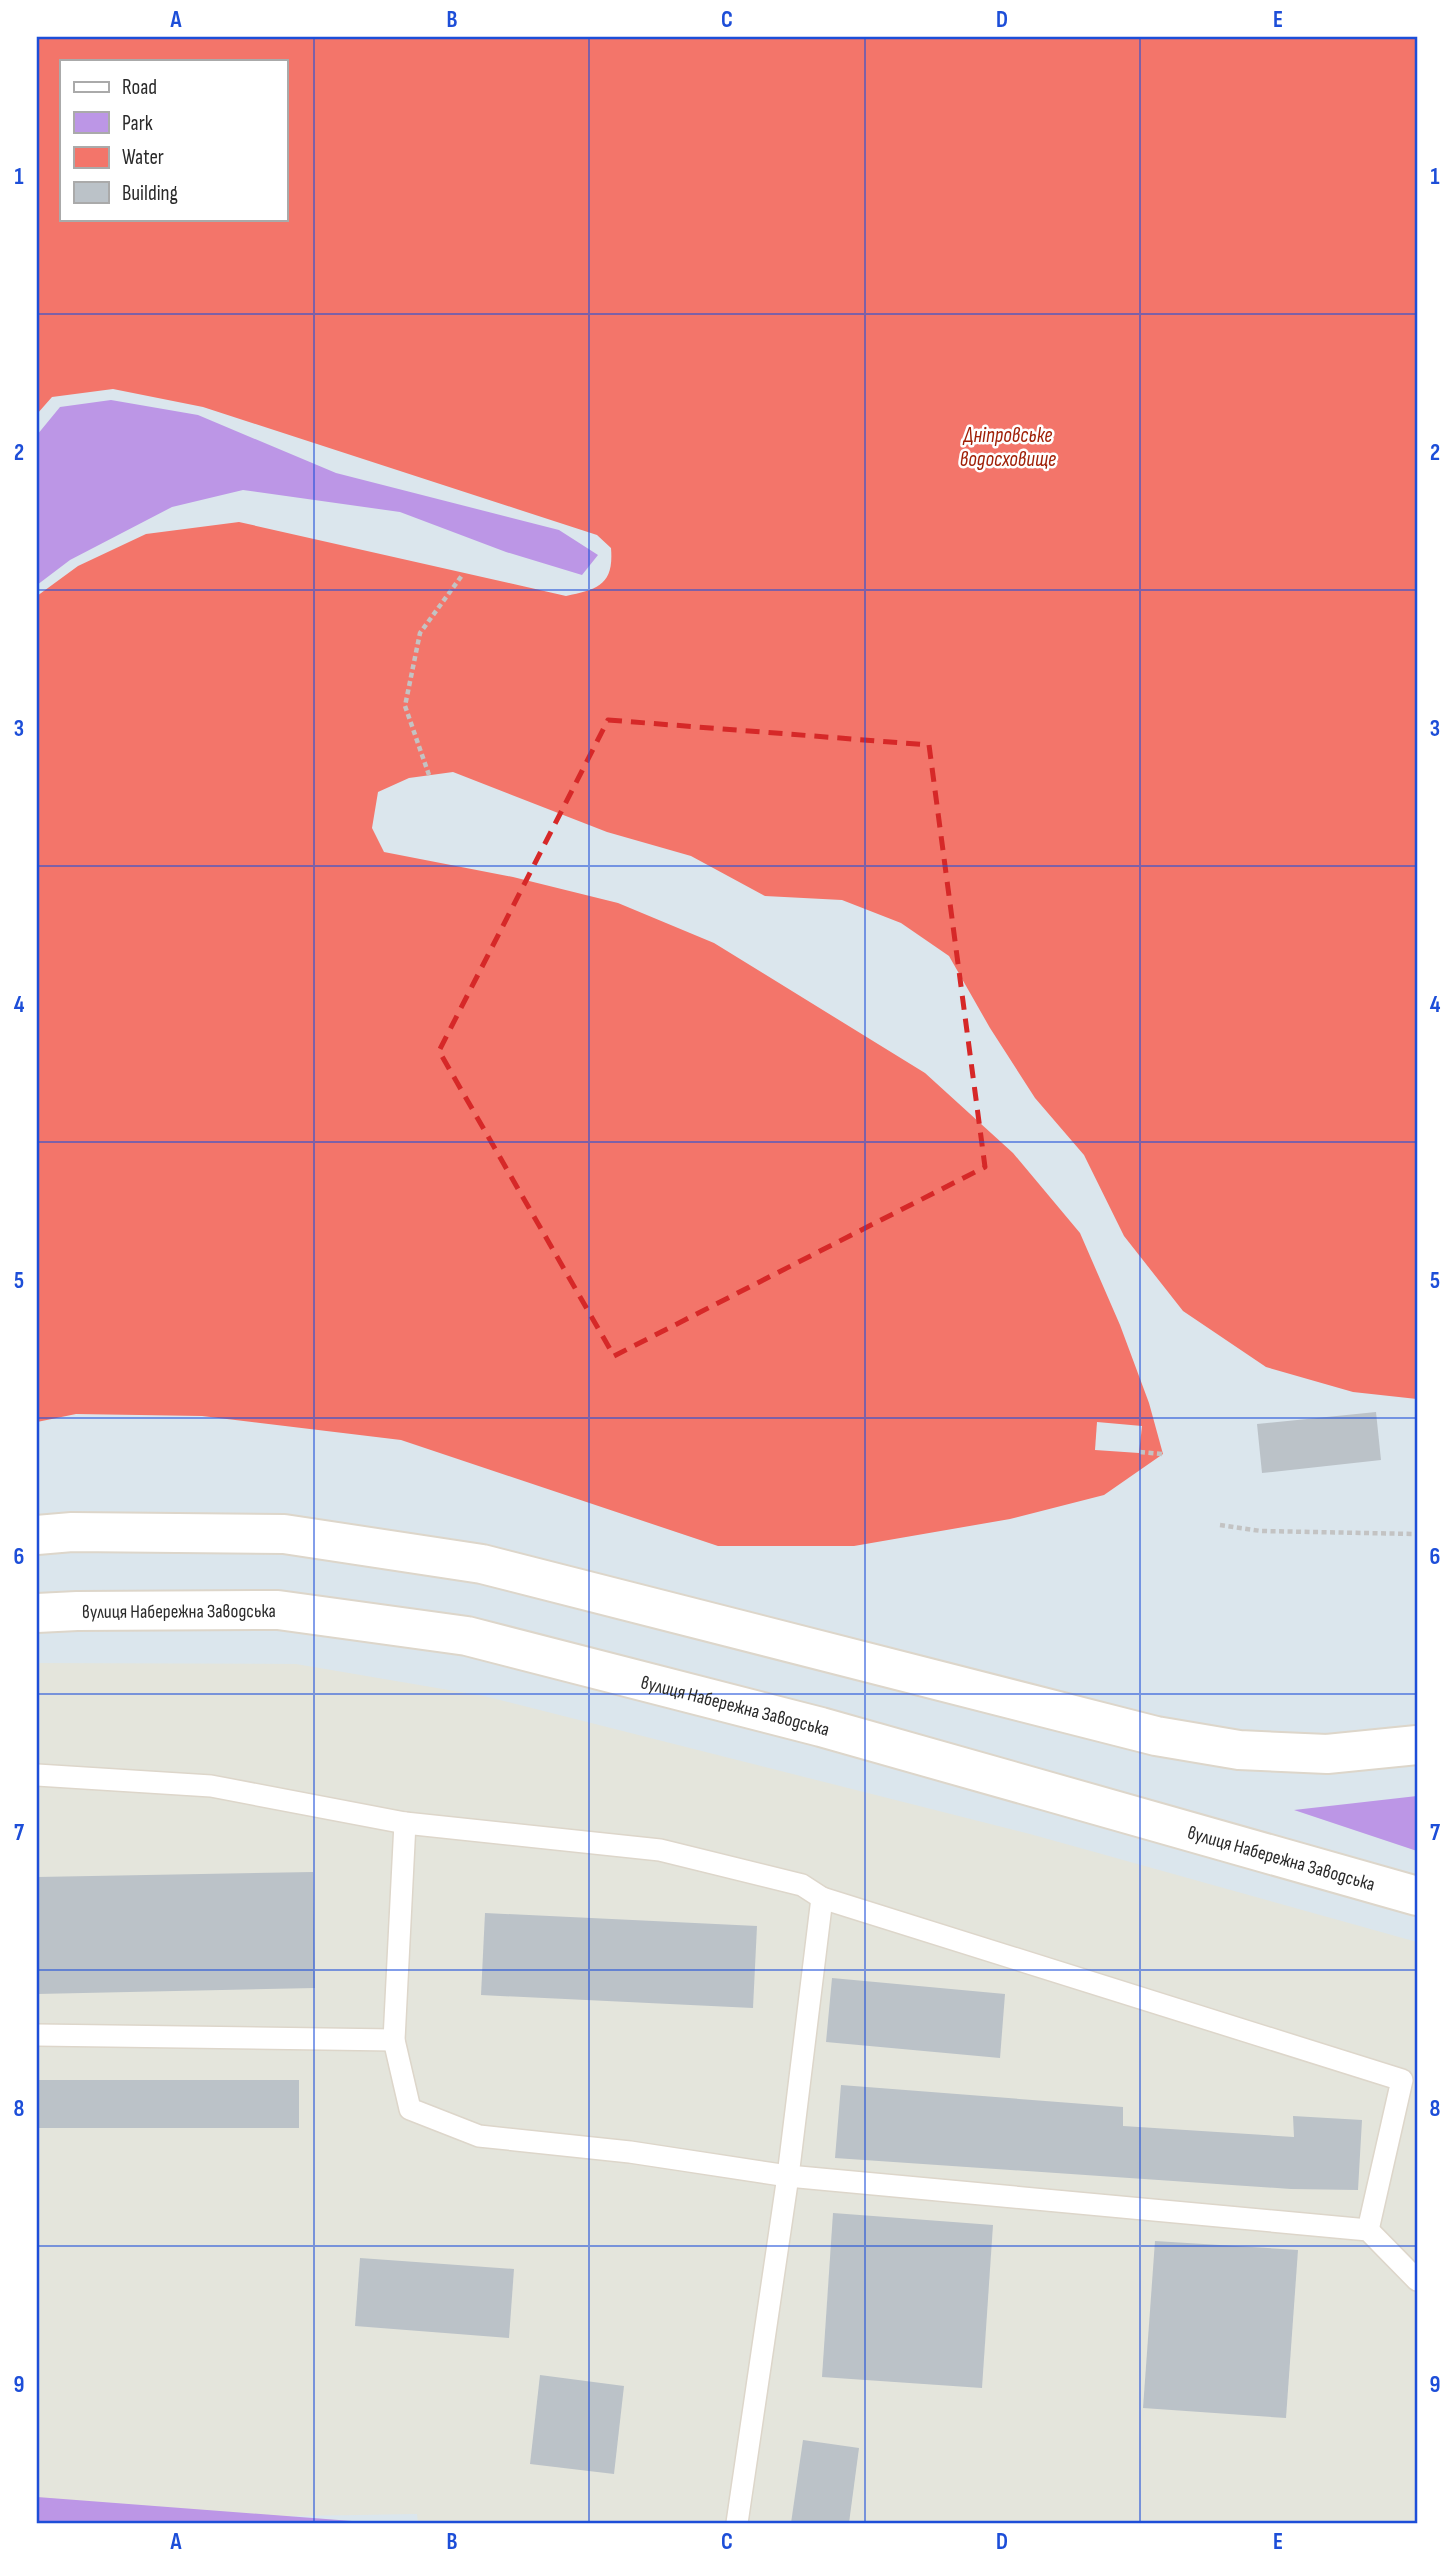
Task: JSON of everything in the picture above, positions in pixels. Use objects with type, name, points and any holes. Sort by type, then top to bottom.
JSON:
[{"type":"main road","points":[[37,1535],[72,1532],[284,1534],[482,1564],[1156,1737],[1239,1750],[1327,1754],[1417,1745]]},
{"type":"main road","name":"вулиця Набережна Заводська","points":[[37,1613],[278,1610],[467,1636],[821,1727],[1417,1896]]},
{"type":"lane","points":[[37,1774],[211,1786],[405,1823],[660,1850],[802,1885],[822,1898],[1402,2080],[1368,2230]]},
{"type":"lane","points":[[405,1823],[394,2040],[410,2109],[479,2136],[629,2152],[788,2176],[1368,2230],[1417,2280]]},
{"type":"lane","points":[[737,2523],[788,2176],[822,1898]]},
{"type":"lane","points":[[37,2035],[394,2040]]},
{"type":"path","points":[[429,775],[405,706],[420,633],[463,573]]},
{"type":"path","points":[[1140,1452],[1163,1454]]},
{"type":"path","points":[[1220,1525],[1261,1531],[1417,1534]]},
{"type":"highlighted area","points":[[608,720],[929,745],[985,1167],[614,1356],[439,1051]]},
{"type":"shaded area","points":[[37,1663],[296,1664],[484,1696],[1030,1834],[1417,1942],[1417,2523],[418,2523],[417,2514],[71,2520],[37,2507]]},
{"type":"green space","points":[[111,400],[198,415],[336,473],[559,530],[598,555],[582,575],[506,552],[400,512],[243,490],[172,507],[70,560],[37,585],[37,435],[60,407]]},
{"type":"green space","points":[[1417,1796],[1417,1851],[1294,1810]]},
{"type":"green space","points":[[37,2497],[378,2523],[37,2523]]},
{"type":"water","name":"Дніпровське водосховище","points":[[37,37],[1417,37],[1417,1399],[1353,1392],[1266,1367],[1183,1311],[1124,1236],[1084,1155],[1035,1098],[990,1028],[949,956],[901,923],[842,900],[765,896],[691,856],[607,832],[453,772],[409,778],[378,792],[372,828],[384,852],[513,877],[618,903],[714,943],[925,1073],[1013,1153],[1080,1233],[1120,1325],[1149,1403],[1163,1454],[1104,1495],[1010,1519],[854,1546],[718,1546],[401,1440],[202,1416],[76,1414],[37,1422],[37,596],[78,566],[146,534],[239,522],[566,596],[587,591],[602,583],[607,578],[611,560],[611,548],[597,535],[203,407],[113,389],[52,397],[37,414]]},
{"type":"pier","points":[[1097,1422],[1142,1426],[1139,1453],[1095,1450]]},
{"type":"building","points":[[1376,1412],[1381,1460],[1262,1473],[1257,1424]]},
{"type":"building","points":[[313,1872],[315,1988],[37,1994],[37,1877]]},
{"type":"building","points":[[485,1913],[757,1926],[753,2008],[481,1995]]},
{"type":"building","points":[[832,1978],[1005,1994],[1000,2058],[826,2042]]},
{"type":"building","points":[[37,2080],[299,2080],[299,2128],[37,2128]]},
{"type":"building","points":[[841,2085],[1123,2107],[1123,2126],[1294,2137],[1293,2116],[1362,2120],[1358,2190],[1291,2189],[835,2158]]},
{"type":"building","points":[[833,2213],[993,2225],[982,2388],[822,2377]]},
{"type":"building","points":[[1155,2241],[1298,2250],[1286,2418],[1143,2408]]},
{"type":"building","points":[[360,2258],[514,2269],[509,2338],[355,2326]]},
{"type":"building","points":[[540,2375],[624,2386],[614,2474],[530,2464]]},
{"type":"building","points":[[803,2440],[859,2448],[849,2523],[791,2523]]}]
